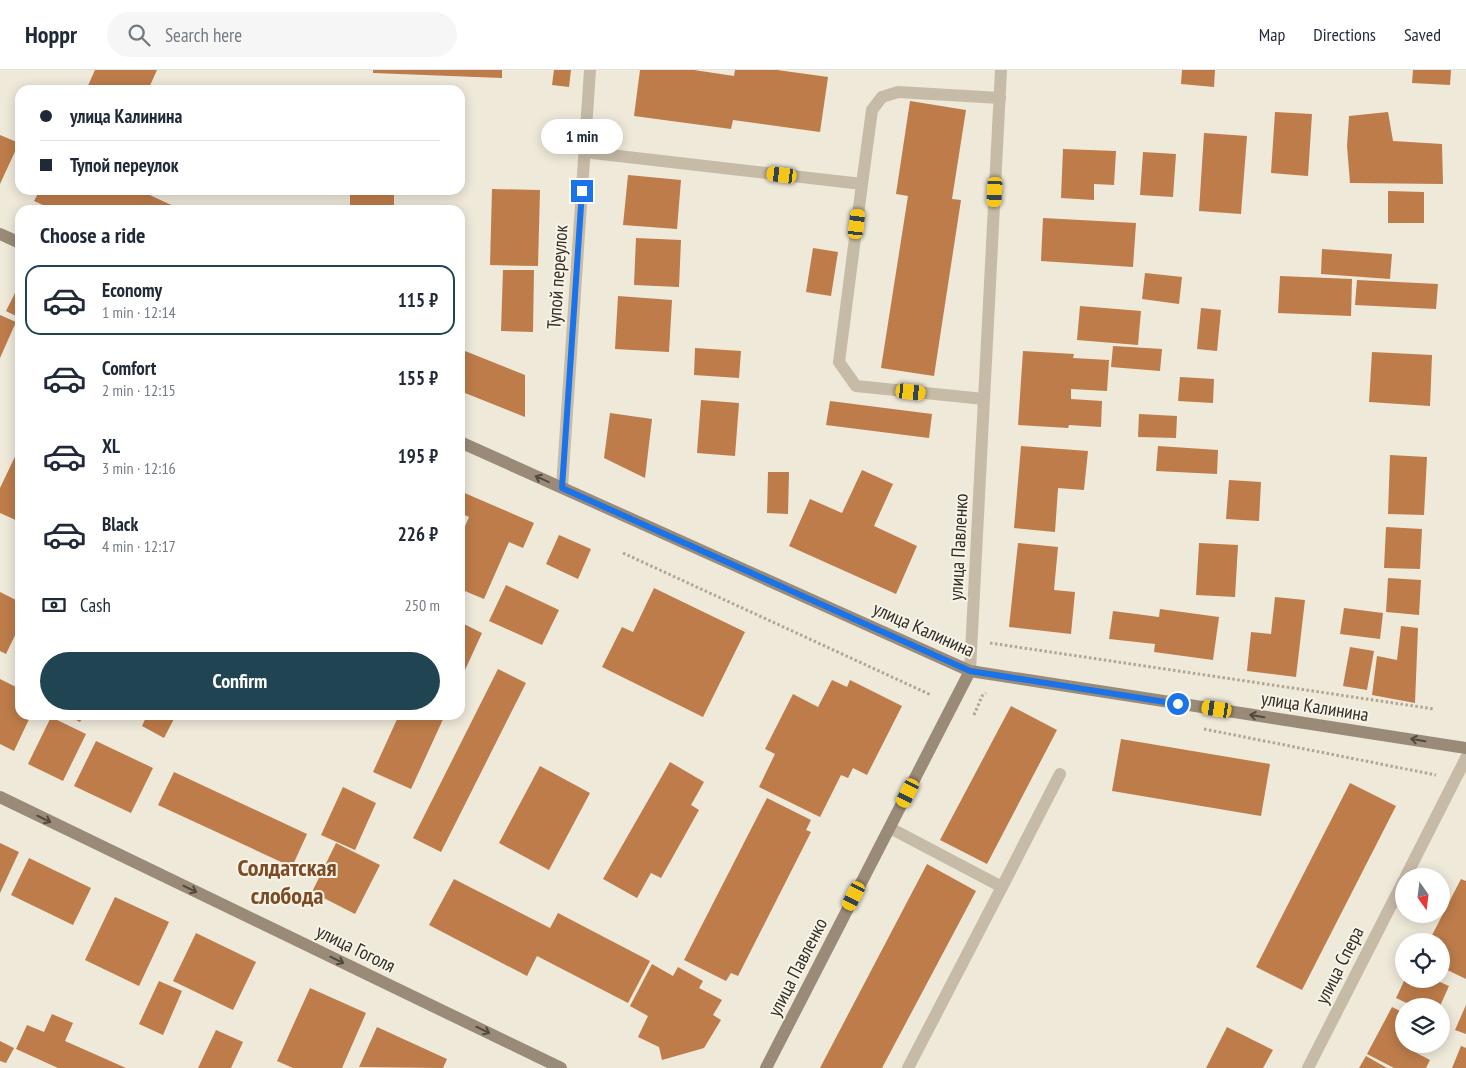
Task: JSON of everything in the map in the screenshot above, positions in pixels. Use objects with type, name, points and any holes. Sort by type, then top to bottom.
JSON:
[{"type":"main road","points":[[0,234],[15,242]]},
{"type":"main road","name":"улица Калинина","points":[[465,444],[970,671],[1466,748]]},
{"type":"main road","name":"улица Павленко","points":[[766,1068],[970,671]]},
{"type":"main road","name":"улица Гоголя","points":[[0,797],[560,1068]]},
{"type":"street","name":"Тупой переулок","points":[[562,488],[590,70]]},
{"type":"street","name":"улица Павленко","points":[[970,671],[1001,70]]},
{"type":"street","points":[[984,400],[856,386],[839,362],[872,110],[882,97],[898,92],[1000,98]]},
{"type":"street","points":[[584,152],[862,184]]},
{"type":"street","points":[[1410,868],[1466,758]]},
{"type":"street","points":[[908,1068],[1060,774]]},
{"type":"street","points":[[890,828],[1002,887]]},
{"type":"street","name":"улица Спера","points":[[1308,1068],[1395,898]]},
{"type":"path","points":[[623,553],[931,696]]},
{"type":"path","points":[[972,640],[1434,709]]},
{"type":"path","points":[[974,715],[982,696],[990,690]]},
{"type":"path","points":[[1203,729],[1455,779]]},
{"type":"building","points":[[95,70],[157,70],[150,85],[88,85]]},
{"type":"building","points":[[373,70],[502,70],[502,78],[373,73]]},
{"type":"building","points":[[554,70],[571,70],[569,87],[552,85]]},
{"type":"building","points":[[640,70],[694,70],[734,76],[735,70],[777,70],[828,77],[820,132],[733,120],[731,129],[634,116]]},
{"type":"building","points":[[1182,70],[1215,70],[1214,87],[1181,84]]},
{"type":"building","points":[[1413,70],[1451,70],[1450,85],[1412,83]]},
{"type":"building","points":[[910,101],[966,110],[952,199],[961,200],[934,376],[881,368],[908,196],[896,194]]},
{"type":"building","points":[[1275,112],[1312,114],[1308,176],[1271,173]]},
{"type":"building","points":[[1388,112],[1393,141],[1442,144],[1443,184],[1350,183],[1347,146],[1349,116]]},
{"type":"building","points":[[1204,133],[1247,136],[1241,214],[1199,211]]},
{"type":"building","points":[[0,135],[15,141],[15,152],[0,184]]},
{"type":"building","points":[[1063,149],[1116,151],[1114,185],[1094,184],[1094,200],[1061,198]]},
{"type":"building","points":[[1143,152],[1176,154],[1173,197],[1140,195]]},
{"type":"building","points":[[628,175],[681,180],[677,229],[623,225]]},
{"type":"building","points":[[492,189],[540,190],[538,266],[490,265]]},
{"type":"building","points":[[1388,191],[1424,192],[1424,223],[1388,223]]},
{"type":"building","points":[[37,195],[150,195],[171,205],[43,205],[34,201]]},
{"type":"building","points":[[350,195],[394,195],[394,205],[350,205]]},
{"type":"building","points":[[1043,218],[1136,223],[1133,267],[1041,261]]},
{"type":"building","points":[[636,238],[681,240],[679,287],[634,285]]},
{"type":"building","points":[[813,248],[838,252],[831,296],[806,292]]},
{"type":"building","points":[[1322,249],[1392,254],[1390,279],[1321,274]]},
{"type":"building","points":[[503,270],[534,270],[533,332],[501,331]]},
{"type":"building","points":[[1145,273],[1182,277],[1179,304],[1142,299]]},
{"type":"building","points":[[1280,276],[1352,279],[1351,316],[1278,313]]},
{"type":"building","points":[[1357,280],[1438,284],[1436,309],[1355,305]]},
{"type":"building","points":[[15,293],[15,316],[6,311]]},
{"type":"building","points":[[618,296],[672,300],[669,352],[615,349]]},
{"type":"building","points":[[1080,306],[1141,311],[1138,345],[1077,340]]},
{"type":"building","points":[[1201,308],[1221,310],[1217,351],[1197,349]]},
{"type":"building","points":[[0,315],[15,322],[15,324],[0,358]]},
{"type":"building","points":[[1113,346],[1162,349],[1160,371],[1111,367]]},
{"type":"building","points":[[695,348],[741,351],[739,378],[694,375]]},
{"type":"building","points":[[465,351],[525,375],[525,417],[465,393]]},
{"type":"building","points":[[1023,351],[1074,354],[1073,358],[1109,360],[1107,391],[1071,389],[1071,399],[1102,401],[1101,427],[1069,425],[1068,428],[1018,425]]},
{"type":"building","points":[[1372,352],[1432,355],[1430,406],[1369,402]]},
{"type":"building","points":[[1180,377],[1214,379],[1213,403],[1178,401]]},
{"type":"building","points":[[701,400],[739,403],[735,456],[697,453]]},
{"type":"building","points":[[830,401],[932,414],[929,438],[826,425]]},
{"type":"building","points":[[610,413],[652,419],[645,478],[604,458]]},
{"type":"building","points":[[1139,414],[1177,416],[1176,438],[1138,437]]},
{"type":"building","points":[[1021,446],[1088,451],[1084,490],[1058,488],[1055,532],[1014,528]]},
{"type":"building","points":[[1158,446],[1218,450],[1217,474],[1156,471]]},
{"type":"building","points":[[1390,455],[1427,457],[1424,515],[1388,514]]},
{"type":"building","points":[[15,456],[15,520],[0,513],[0,488]]},
{"type":"building","points":[[862,470],[893,484],[874,526],[917,546],[896,594],[789,546],[810,499],[842,513]]},
{"type":"building","points":[[768,472],[789,472],[788,514],[767,513]]},
{"type":"building","points":[[1229,480],[1261,482],[1259,521],[1226,519]]},
{"type":"building","points":[[465,493],[534,523],[523,548],[509,542],[484,599],[465,591],[465,526],[469,517],[465,515]]},
{"type":"building","points":[[1386,527],[1422,529],[1420,569],[1384,568]]},
{"type":"building","points":[[559,535],[591,549],[578,579],[546,564]]},
{"type":"building","points":[[1018,543],[1058,547],[1054,590],[1075,592],[1071,634],[1009,627]]},
{"type":"building","points":[[1199,543],[1238,545],[1235,597],[1196,595]]},
{"type":"building","points":[[1388,578],[1421,580],[1419,615],[1386,612]]},
{"type":"building","points":[[506,585],[559,610],[542,645],[489,621]]},
{"type":"building","points":[[654,588],[745,632],[703,717],[602,667],[622,627],[633,632]]},
{"type":"building","points":[[0,592],[15,600],[15,635],[6,654],[0,651]]},
{"type":"building","points":[[1275,597],[1305,600],[1296,677],[1247,671],[1251,632],[1271,634]]},
{"type":"building","points":[[1344,608],[1383,613],[1380,639],[1340,634]]},
{"type":"building","points":[[1160,609],[1219,617],[1213,660],[1154,652],[1155,644],[1109,639],[1113,611],[1159,617]]},
{"type":"building","points":[[465,624],[482,633],[465,670]]},
{"type":"building","points":[[1401,626],[1418,628],[1415,703],[1372,695],[1377,656],[1397,660]]},
{"type":"building","points":[[1350,647],[1374,651],[1367,690],[1343,686]]},
{"type":"building","points":[[498,669],[526,683],[441,852],[413,838]]},
{"type":"building","points":[[0,679],[15,686],[15,720],[29,720],[14,751],[0,744]]},
{"type":"building","points":[[832,680],[847,687],[850,680],[902,706],[867,775],[853,768],[848,778],[841,775],[820,817],[759,787],[775,754],[765,749],[793,694],[818,707]]},
{"type":"building","points":[[1011,706],[1057,730],[987,864],[940,840]]},
{"type":"building","points":[[50,720],[57,720],[86,734],[63,781],[28,764]]},
{"type":"building","points":[[145,720],[173,720],[164,738],[142,726]]},
{"type":"building","points":[[397,720],[443,720],[411,789],[373,772]]},
{"type":"building","points":[[1121,739],[1270,764],[1261,816],[1112,791]]},
{"type":"building","points":[[96,741],[153,768],[131,813],[74,786]]},
{"type":"building","points":[[670,762],[704,782],[691,805],[699,810],[661,878],[651,873],[637,898],[603,879]]},
{"type":"building","points":[[540,766],[590,793],[549,870],[499,843]]},
{"type":"building","points":[[174,772],[307,834],[292,867],[158,805]]},
{"type":"building","points":[[1350,783],[1396,806],[1302,990],[1256,967]]},
{"type":"building","points":[[343,787],[376,803],[355,850],[321,835]]},
{"type":"building","points":[[767,798],[811,820],[806,830],[811,832],[738,976],[731,973],[726,981],[684,960]]},
{"type":"building","points":[[0,843],[19,852],[0,893]]},
{"type":"building","points":[[336,843],[380,865],[355,914],[312,892]]},
{"type":"building","points":[[29,858],[91,888],[73,925],[11,895]]},
{"type":"building","points":[[927,864],[976,891],[882,1068],[820,1068]]},
{"type":"building","points":[[454,879],[550,928],[558,913],[650,961],[628,1003],[537,956],[527,976],[429,925]]},
{"type":"building","points":[[1461,879],[1466,881],[1466,979],[1450,971],[1450,933],[1433,933],[1438,923],[1450,923],[1450,900]]},
{"type":"building","points":[[115,897],[169,922],[139,986],[85,960]]},
{"type":"building","points":[[196,933],[256,962],[233,1010],[173,981]]},
{"type":"building","points":[[652,964],[673,976],[678,967],[703,981],[699,988],[722,1000],[713,1015],[721,1020],[704,1048],[662,1060],[659,1047],[638,1037],[648,1016],[630,1006]]},
{"type":"building","points":[[159,981],[182,991],[163,1035],[139,1024]]},
{"type":"building","points":[[310,988],[366,1013],[342,1068],[293,1068],[277,1061]]},
{"type":"building","points":[[1401,988],[1448,988],[1444,998],[1396,998]]},
{"type":"building","points":[[1466,1005],[1466,1034],[1455,1030]]},
{"type":"building","points":[[1392,1007],[1395,1008],[1395,1053],[1417,1053],[1430,1060],[1426,1068],[1394,1068],[1367,1054]]},
{"type":"building","points":[[52,1014],[73,1023],[65,1041],[126,1068],[58,1068],[16,1049],[27,1025],[44,1032]]},
{"type":"building","points":[[377,1027],[447,1059],[443,1068],[359,1067]]},
{"type":"building","points":[[1227,1027],[1273,1050],[1263,1068],[1206,1068]]},
{"type":"building","points":[[216,1030],[243,1042],[231,1068],[198,1068]]},
{"type":"building","points":[[0,1041],[14,1048],[6,1063],[0,1061]]},
{"type":"building","points":[[1461,1046],[1466,1048],[1466,1068],[1452,1068]]},
{"type":"building","points":[[1366,1056],[1387,1068],[1359,1068]]},
{"type":"district","name":"Солдатская слобода","points":[[287,882]]},
{"type":"route","points":[[582,191],[562,488],[970,671],[1178,704]]}]
